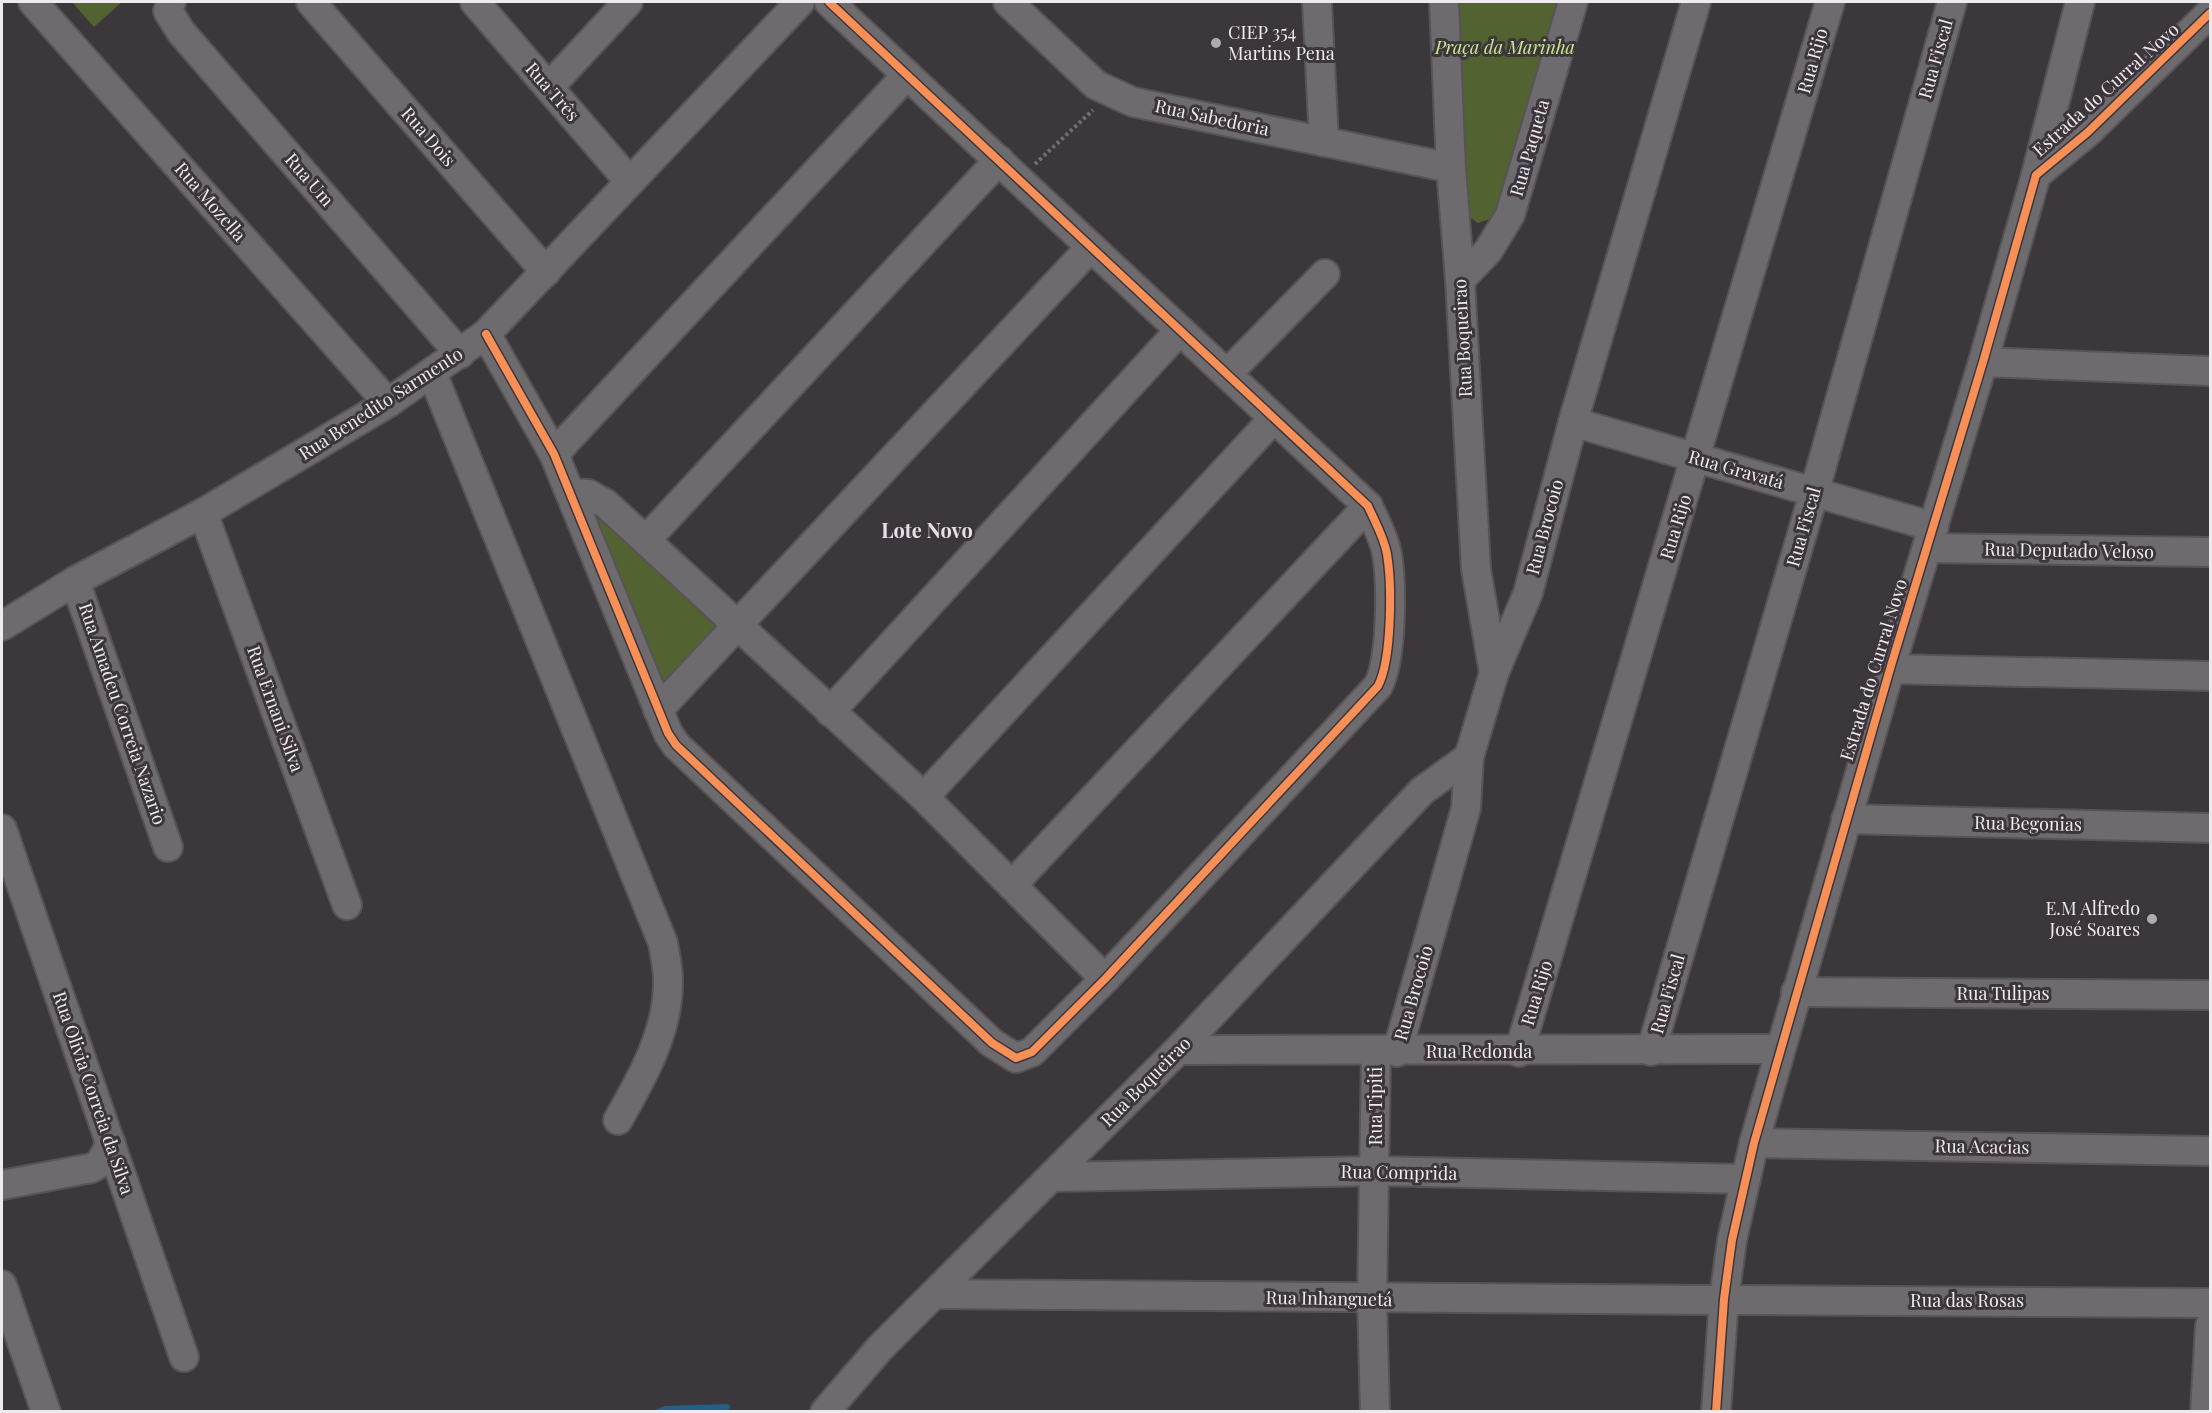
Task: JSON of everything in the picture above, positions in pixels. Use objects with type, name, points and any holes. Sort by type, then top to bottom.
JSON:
[{"type":"street","name":"Rua Mozella","points":[[33,2],[388,403]]},
{"type":"street","name":"Rua Um","points":[[171,2],[168,11],[181,32],[460,354]]},
{"type":"street","name":"Rua Dois","points":[[311,2],[546,272]]},
{"type":"street","name":"Rua Três","points":[[475,2],[630,182]]},
{"type":"street","points":[[549,87],[628,2]]},
{"type":"street","name":"Rua Benedito Sarmento","points":[[2,626],[75,581],[203,513],[388,403],[486,334],[800,2]]},
{"type":"street","points":[[486,334],[554,454],[668,733],[689,759],[1006,1053],[1016,1058],[1032,1052],[1105,979],[1378,686],[1386,671],[1389,647],[1387,554],[1382,536],[1368,506],[829,2]]},
{"type":"street","name":"Rua Sabedoria","points":[[1008,2],[1095,85],[1113,95],[1133,102],[1451,168]]},
{"type":"street","points":[[1317,2],[1324,142]]},
{"type":"street","name":"Rua Boqueirao","points":[[1443,2],[1451,168],[1461,280],[1476,569],[1494,673]]},
{"type":"street","name":"Rua Paqueta","points":[[1461,280],[1488,250],[1510,215],[1573,2]]},
{"type":"street","name":"Rua Brocoio","points":[[1387,1052],[1466,808],[1469,757],[1494,673],[1528,593],[1573,422],[1696,2]]},
{"type":"street","name":"Rua Rijo","points":[[1519,1052],[1830,2]]},
{"type":"street","name":"Rua Fiscal","points":[[1651,1052],[1814,493],[1952,2]]},
{"type":"street","name":"Estrada do Curral Novo","points":[[1716,1412],[1724,1299],[1754,1143],[1846,819],[1983,362],[2036,174],[2080,2]]},
{"type":"street","name":"Estrada do Curral Novo","points":[[2036,174],[2088,132],[2211,13]]},
{"type":"street","points":[[554,454],[907,75]]},
{"type":"street","points":[[646,540],[1009,170]]},
{"type":"street","points":[[658,710],[739,626],[1090,246]]},
{"type":"street","points":[[1227,374],[1325,274]]},
{"type":"street","points":[[830,712],[1180,330]]},
{"type":"street","points":[[1983,362],[2211,371]]},
{"type":"street","points":[[432,373],[663,943],[668,981],[662,1022],[647,1069],[618,1120]]},
{"type":"street","points":[[924,797],[1274,418]]},
{"type":"street","name":"Rua Gravatá","points":[[1573,422],[1814,493],[1930,537]]},
{"type":"street","points":[[570,493],[596,498],[646,540],[924,797],[1105,979]]},
{"type":"street","points":[[1012,885],[1368,506]]},
{"type":"street","name":"Rua Ernani Silva","points":[[203,513],[347,905]]},
{"type":"street","name":"Rua Deputado Veloso","points":[[1930,537],[2211,552]]},
{"type":"street","name":"Rua Amadeu Correia Nazario","points":[[75,581],[168,847]]},
{"type":"street","points":[[1890,669],[2211,676]]},
{"type":"street","name":"Rua Boqueirao","points":[[825,1412],[880,1348],[1178,1050],[1422,791],[1469,757]]},
{"type":"street","name":"Rua Begonias","points":[[1846,819],[2211,828]]},
{"type":"street","name":"Rua Olivia Correia da Silva","points":[[2,829],[9,879],[111,1144],[184,1357]]},
{"type":"street","name":"Rua Tulipas","points":[[1796,992],[2211,995]]},
{"type":"street","name":"Rua Redonda","points":[[1178,1050],[1651,1052],[1779,1049]]},
{"type":"street","name":"Rua Tipiti","points":[[1375,1412],[1372,1300],[1376,1171],[1387,1052]]},
{"type":"street","name":"Rua Acacias","points":[[1754,1143],[2211,1150]]},
{"type":"street","points":[[2,1185],[92,1168],[100,1163],[111,1144]]},
{"type":"street","name":"Rua Comprida","points":[[1052,1177],[1376,1171],[1746,1179]]},
{"type":"street","points":[[2,1285],[46,1412]]},
{"type":"street","name":"Rua Inhanguetá","points":[[935,1294],[1372,1300],[1724,1299]]},
{"type":"street","name":"Rua das Rosas","points":[[1724,1299],[2211,1303]]},
{"type":"street","points":[[2205,1412],[2211,1326]]},
{"type":"path","points":[[1009,170],[1113,95]]},
{"type":"green space","points":[[72,2],[122,2],[94,27]]},
{"type":"green space","name":"Praça da Marinha","points":[[1458,2],[1570,2],[1500,216],[1478,223],[1462,212]]},
{"type":"green space","points":[[604,519],[719,625],[664,689],[595,520]]},
{"type":"waterway","points":[[658,1412],[665,1409],[727,1407]]},
{"type":"cycle path","points":[[486,334],[554,454],[668,733],[676,745],[992,1043],[1016,1058],[1032,1052],[1105,979],[1378,686],[1383,674],[1390,622],[1390,584],[1386,548],[1368,506],[829,2]]},
{"type":"cycle path","points":[[1716,1412],[1724,1299],[1732,1240],[1754,1143],[1890,669],[1983,362],[2036,175],[2088,132],[2210,13]]},
{"type":"place","name":"CIEP 354 Martins Pena","points":[[1216,43]]},
{"type":"place","name":"E.M Alfredo José Soares","points":[[2152,919]]},
{"type":"district","name":"Lote Novo","points":[[927,531]]}]
